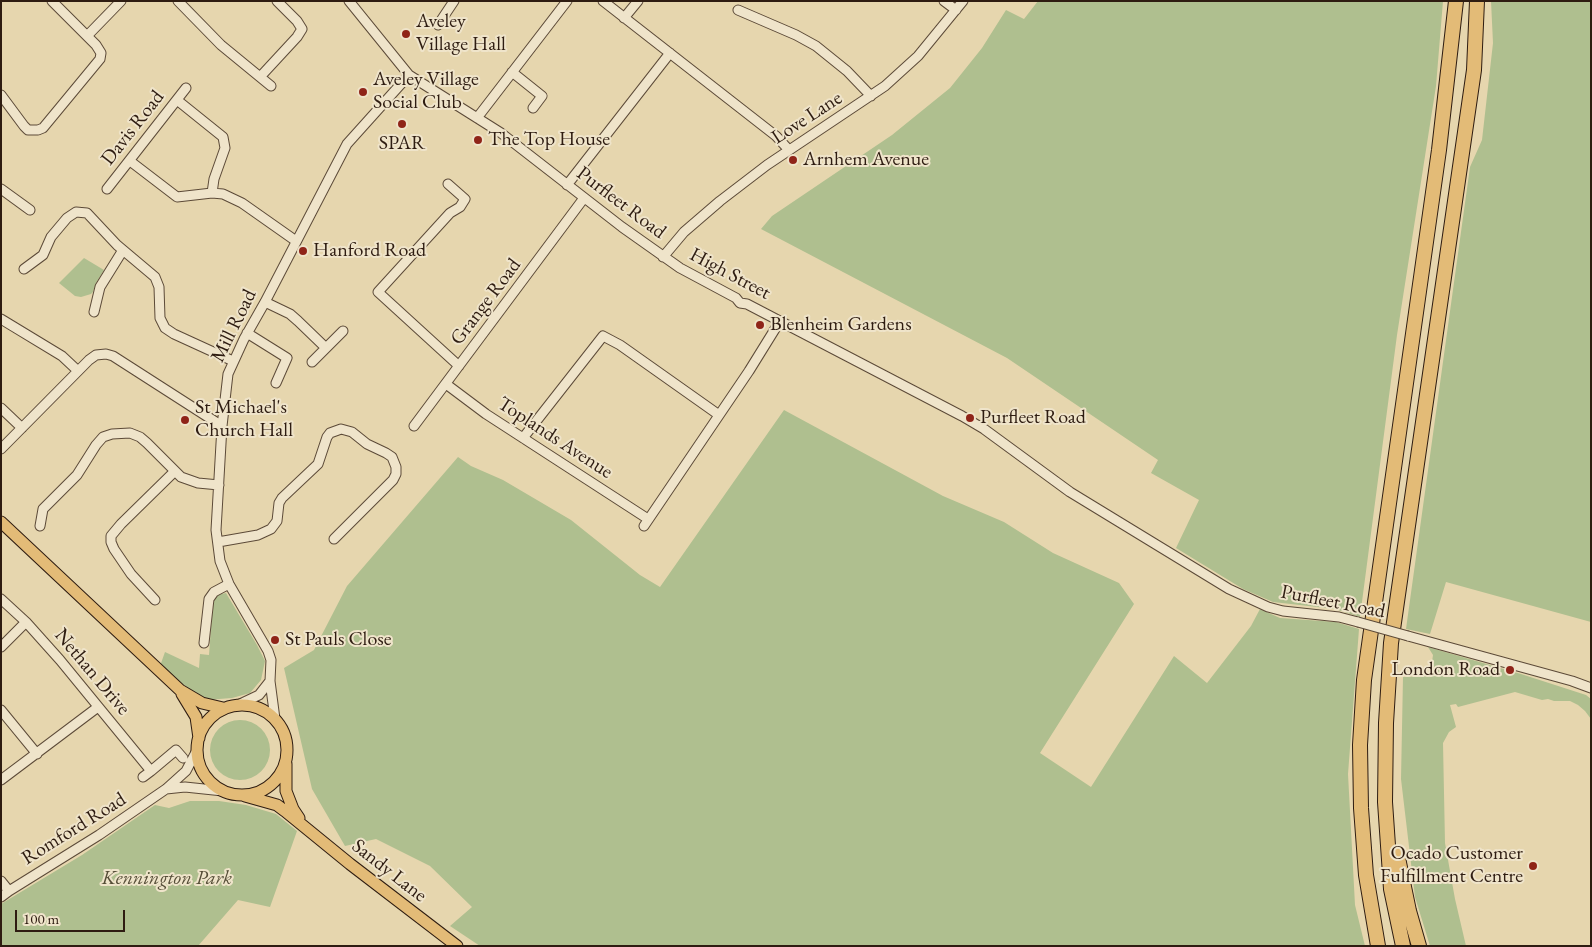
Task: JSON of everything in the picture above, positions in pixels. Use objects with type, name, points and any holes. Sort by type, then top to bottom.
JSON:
[{"type":"highway","points":[[1378,946],[1366,876],[1361,808],[1360,745],[1364,680],[1439,150],[1456,1]]},
{"type":"highway","points":[[1403,946],[1391,890],[1385,802],[1386,723],[1391,643],[1474,70],[1477,1]]},
{"type":"highway","points":[[1385,802],[1394,819],[1399,868],[1419,946]]},
{"type":"main road","points":[[1,522],[180,690],[202,703],[224,708]]},
{"type":"main road","points":[[180,690],[196,717],[199,740]]},
{"type":"main road","points":[[240,704],[256,707],[275,719],[283,730],[288,754],[286,764],[269,785],[256,792],[243,795],[223,791],[203,772],[196,752],[199,740],[207,722],[224,708],[240,704]]},
{"type":"main road","name":"Sandy Lane","points":[[286,764],[286,791],[293,809],[301,822]]},
{"type":"main road","name":"Sandy Lane","points":[[243,795],[277,805],[457,946]]},
{"type":"street","points":[[1,95],[24,126],[33,131],[42,128],[100,59],[99,49],[52,1]]},
{"type":"street","points":[[87,36],[121,1]]},
{"type":"street","points":[[178,1],[221,45],[271,86]]},
{"type":"street","points":[[260,77],[297,37],[302,29],[297,21],[277,1]]},
{"type":"street","points":[[349,1],[409,74]]},
{"type":"street","points":[[438,25],[454,1]]},
{"type":"street","points":[[477,118],[567,1]]},
{"type":"street","points":[[602,1],[776,136],[789,150]]},
{"type":"street","points":[[624,18],[638,1]]},
{"type":"street","points":[[944,1],[956,10]]},
{"type":"street","name":"Love Lane","points":[[663,257],[700,216],[789,150],[871,96],[915,59],[963,1]]},
{"type":"street","points":[[738,10],[816,46],[847,71],[871,96]]},
{"type":"street","points":[[567,184],[670,53]]},
{"type":"street","points":[[512,72],[542,96],[533,108]]},
{"type":"street","name":"Purfleet Road","points":[[409,74],[508,138],[663,257]]},
{"type":"street","name":"Mill Road","points":[[275,719],[270,681],[271,660],[268,651],[229,584],[220,560],[217,513],[222,426],[228,374],[247,333],[347,144],[409,74]]},
{"type":"street","name":"Davis Road","points":[[107,189],[186,88]]},
{"type":"street","points":[[177,100],[224,137],[225,148],[214,179],[212,193]]},
{"type":"street","points":[[130,161],[177,197],[212,193],[223,194],[233,198],[296,241]]},
{"type":"street","points":[[448,184],[465,199],[460,207],[443,220],[378,292],[459,366]]},
{"type":"street","points":[[1,189],[30,210]]},
{"type":"street","name":"Grange Road","points":[[414,426],[584,198]]},
{"type":"street","points":[[24,269],[42,255],[51,237],[67,218],[76,212],[82,212],[92,217],[124,250],[155,277],[159,287],[160,318],[165,328],[233,361]]},
{"type":"street","points":[[94,312],[100,287],[124,250]]},
{"type":"street","name":"High Street","points":[[663,257],[736,298],[740,303],[747,304],[780,321]]},
{"type":"street","points":[[265,302],[298,320],[326,348]]},
{"type":"street","points":[[1,318],[62,356],[78,371]]},
{"type":"street","points":[[523,438],[603,336],[620,345],[719,415],[780,321]]},
{"type":"street","name":"Purfleet Road","points":[[780,321],[962,416],[991,434],[1070,492],[1229,589],[1268,607],[1283,611],[1339,617],[1572,681],[1591,688]]},
{"type":"street","points":[[312,362],[343,331]]},
{"type":"street","points":[[247,333],[287,358],[276,383]]},
{"type":"street","points":[[1,449],[96,355],[106,354],[113,356],[222,426]]},
{"type":"street","name":"Toplands Avenue","points":[[446,384],[486,414],[646,523],[719,415]]},
{"type":"street","points":[[1,408],[22,428]]},
{"type":"street","points":[[218,542],[258,536],[271,529],[277,521],[279,504],[282,498],[318,464],[327,437],[330,433],[341,428],[352,432],[367,444],[392,457],[396,467],[396,474],[393,480],[334,539]]},
{"type":"street","points":[[40,526],[43,509],[77,474],[96,445],[104,437],[121,433],[130,433],[140,437],[174,472],[189,481],[219,485]]},
{"type":"street","points":[[155,600],[131,574],[114,549],[111,536],[174,472]]},
{"type":"street","points":[[204,643],[209,599],[214,592],[229,584]]},
{"type":"street","name":"Nethan Drive","points":[[1,599],[26,622],[60,660],[98,706],[147,774],[176,750],[183,758]]},
{"type":"street","points":[[1,646],[26,622]]},
{"type":"street","points":[[240,704],[258,695],[270,681]]},
{"type":"street","points":[[1,780],[98,706]]},
{"type":"street","points":[[1,710],[37,754]]},
{"type":"street","name":"Romford Road","points":[[5,894],[99,835],[166,789],[186,771],[196,752]]},
{"type":"street","points":[[166,789],[185,787],[223,791]]},
{"type":"street","points":[[1,881],[5,894]]},
{"type":"green space","points":[[1038,1],[1443,1],[1436,86],[1397,335],[1360,617],[1335,609],[1273,602],[1243,589],[1176,548],[1199,500],[1151,473],[1158,460],[1007,358],[761,229],[772,216],[892,135],[950,88],[982,48],[1006,10],[1024,19]]},
{"type":"green space","points":[[1491,1],[1591,1],[1591,622],[1446,582],[1430,634],[1406,629],[1470,167],[1482,140],[1493,43]]},
{"type":"green space","points":[[84,258],[104,270],[93,292],[81,297],[75,296],[59,283]]},
{"type":"green space","points":[[784,410],[943,496],[1004,522],[1053,553],[1119,583],[1134,604],[1040,753],[1091,787],[1174,656],[1207,683],[1251,626],[1260,609],[1280,618],[1336,622],[1359,629],[1348,774],[1355,905],[1365,946],[480,946],[450,926],[472,907],[430,866],[376,839],[345,846],[312,789],[284,668],[314,650],[347,586],[458,457],[471,466],[503,480],[571,520],[640,575],[660,587]]},
{"type":"green space","points":[[226,593],[265,661],[261,680],[250,693],[232,698],[206,700],[160,666],[165,652],[199,668],[200,654],[209,655],[213,599],[217,595]]},
{"type":"green space","points":[[1428,647],[1521,674],[1586,695],[1591,699],[1591,719],[1578,705],[1570,701],[1542,700],[1515,692],[1458,707],[1456,704],[1450,705],[1456,727],[1449,732],[1443,743],[1445,843],[1466,946],[1430,946],[1415,897],[1401,779],[1403,677],[1430,676],[1433,655]]},
{"type":"green space","points":[[240,720],[257,725],[265,733],[270,750],[265,767],[257,775],[240,780],[223,775],[215,767],[210,750],[215,733],[223,725]]},
{"type":"green space","name":"Kennington Park","points":[[190,801],[219,801],[246,805],[276,814],[297,831],[270,907],[238,900],[198,946],[1,946],[1,904],[82,855],[155,805],[169,808]]},
{"type":"place","name":"Aveley Village Hall","points":[[406,34]]},
{"type":"place","name":"Aveley Village Social Club","points":[[363,92]]},
{"type":"place","name":"SPAR","points":[[402,124]]},
{"type":"place","name":"The Top House","points":[[478,140]]},
{"type":"place","name":"Arnhem Avenue","points":[[793,160]]},
{"type":"place","name":"Hanford Road","points":[[303,251]]},
{"type":"place","name":"Blenheim Gardens","points":[[760,325]]},
{"type":"place","name":"Purfleet Road","points":[[970,418]]},
{"type":"place","name":"St Michael's Church Hall","points":[[185,420]]},
{"type":"place","name":"St Pauls Close","points":[[275,640]]},
{"type":"place","name":"London Road","points":[[1510,670]]},
{"type":"place","name":"Ocado Customer Fulfillment Centre","points":[[1533,866]]}]
